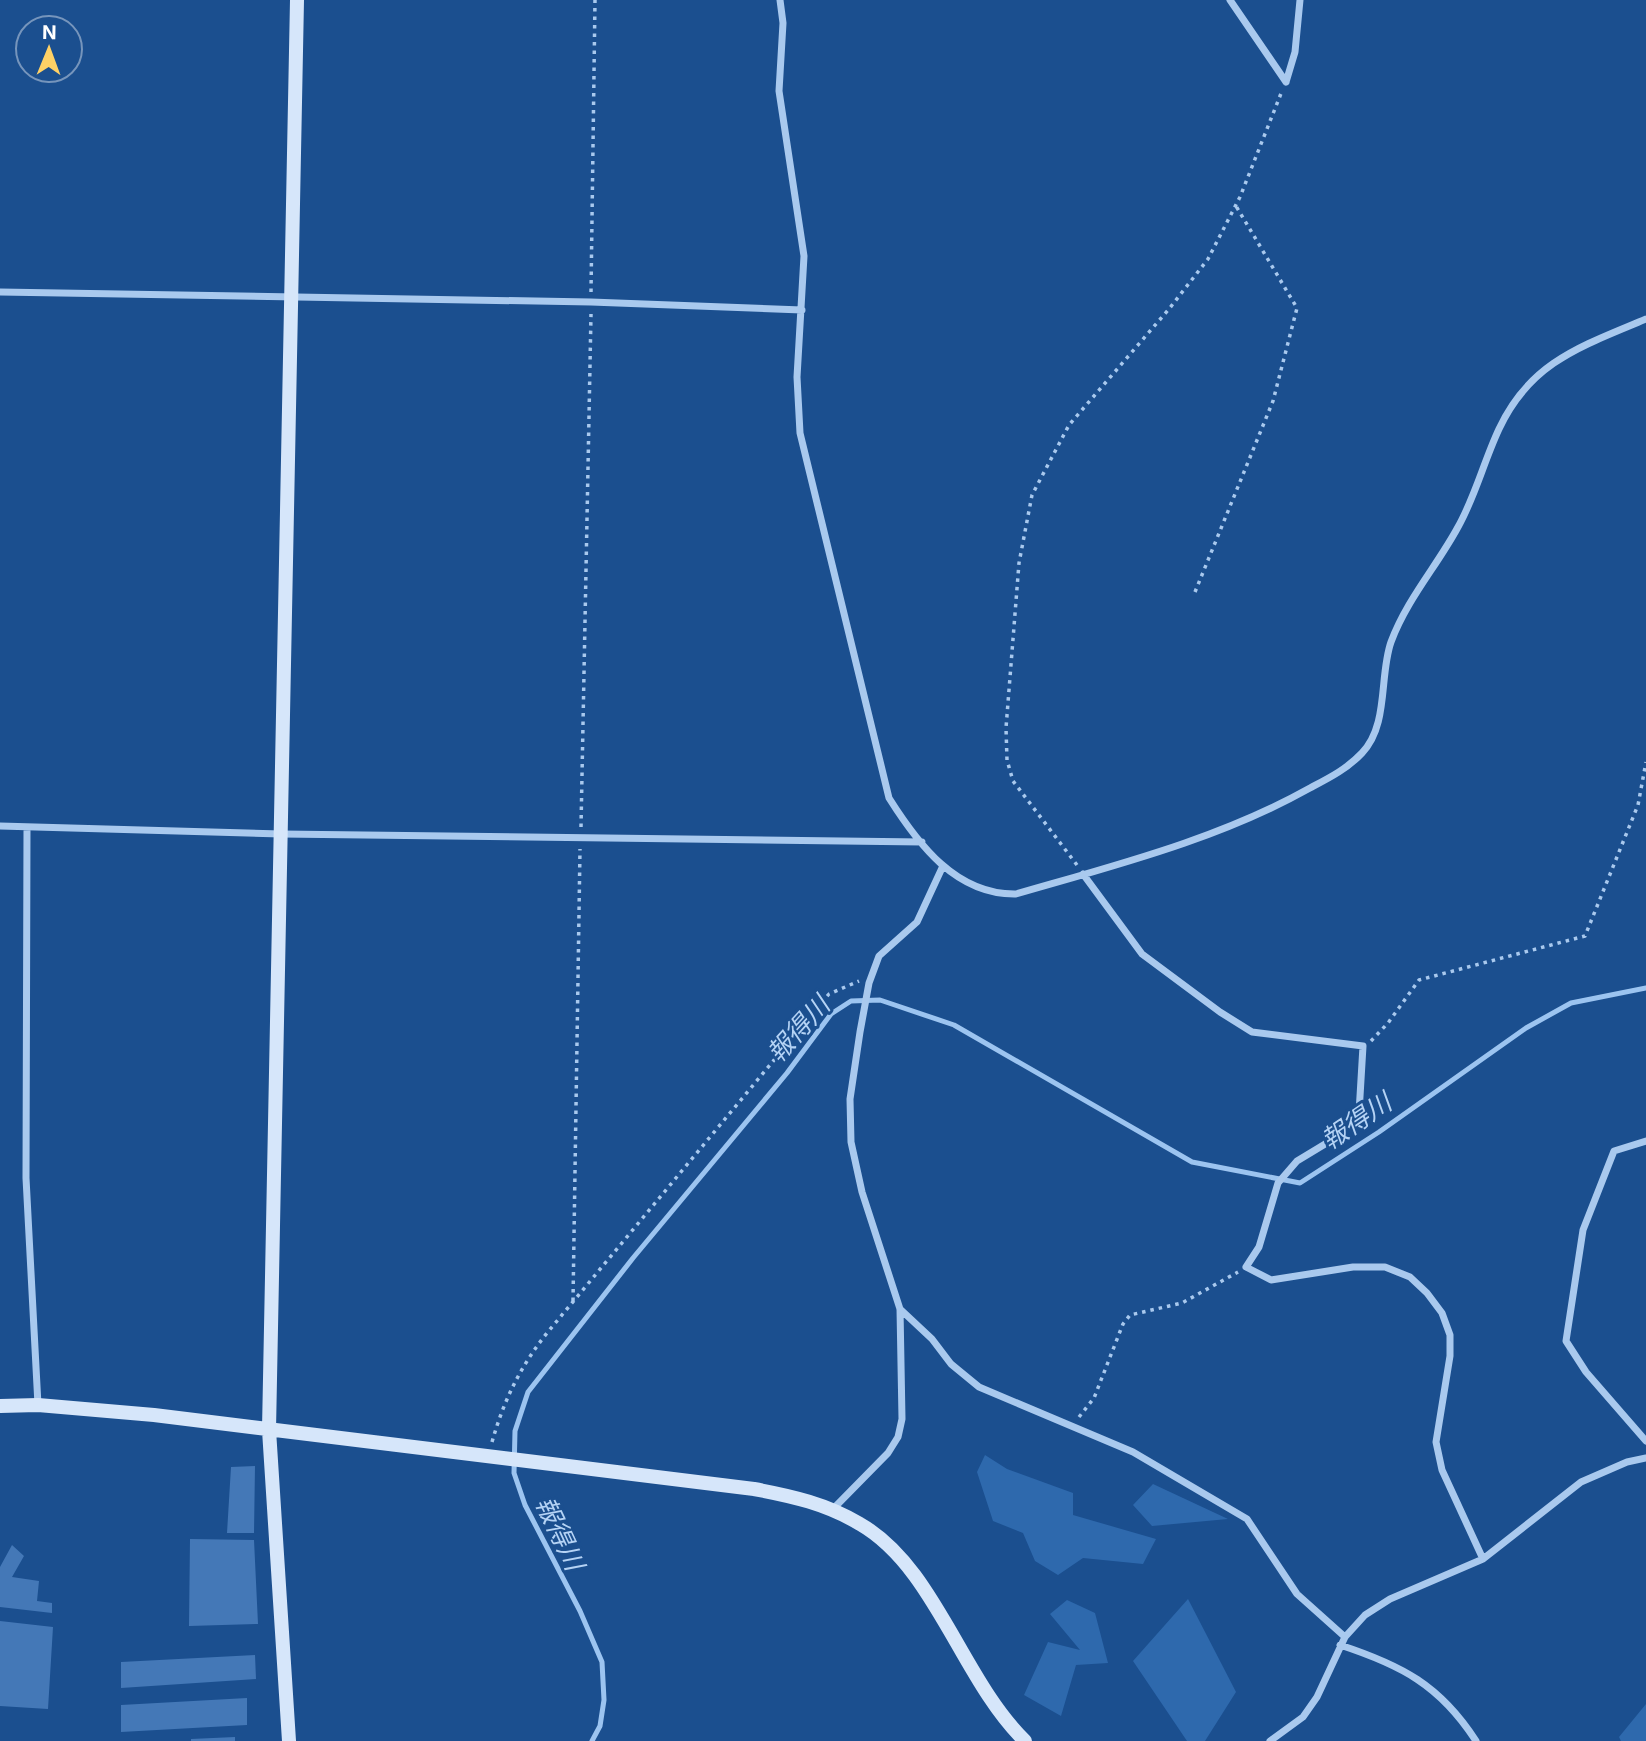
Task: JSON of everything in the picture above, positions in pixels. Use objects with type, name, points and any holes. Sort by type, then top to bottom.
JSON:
[{"type":"street","points":[[289,1741],[269,1430],[297,0]]},
{"type":"street","points":[[780,0],[783,23],[779,91],[804,256],[803,310],[797,377],[800,433],[890,798],[905,823],[942,868],[956,878],[1003,894],[1016,894],[1227,829],[1293,798],[1348,767],[1365,750],[1376,729],[1390,645],[1398,626],[1458,528],[1499,428],[1520,391],[1535,376],[1569,352],[1646,319]]},
{"type":"street","points":[[1230,0],[1286,82]]},
{"type":"street","points":[[1286,82],[1295,52],[1300,0]]},
{"type":"street","points":[[0,292],[591,302],[803,310]]},
{"type":"street","points":[[0,827],[281,834],[922,842]]},
{"type":"street","points":[[27,828],[26,1178],[38,1405]]},
{"type":"street","points":[[833,1509],[881,1461],[898,1437],[903,1375],[900,1309],[862,1192],[851,1142],[850,1099],[871,978],[879,956],[917,922],[942,868]]},
{"type":"street","points":[[1083,874],[1142,954],[1220,1012],[1252,1032],[1363,1046],[1359,1113],[1340,1135],[1297,1161],[1278,1183],[1259,1247],[1246,1267],[1271,1280],[1353,1267],[1385,1267],[1410,1277],[1426,1293],[1442,1313],[1450,1335],[1450,1356],[1436,1442],[1442,1470],[1483,1559]]},
{"type":"street","points":[[1646,1141],[1614,1151],[1583,1230],[1566,1341],[1586,1372],[1646,1441]]},
{"type":"street","points":[[900,1309],[932,1339],[951,1364],[979,1387],[1133,1452],[1247,1519],[1297,1594],[1345,1637]]},
{"type":"street","points":[[0,1406],[38,1405],[269,1430],[754,1489],[804,1499],[833,1509],[863,1525],[888,1546],[916,1577],[973,1676],[1009,1725],[1025,1741]]},
{"type":"street","points":[[1270,1741],[1303,1717],[1317,1697],[1340,1645],[1365,1615],[1390,1599],[1483,1559],[1581,1482],[1627,1462],[1646,1458]]},
{"type":"street","points":[[1340,1645],[1408,1671],[1440,1695],[1476,1741]]},
{"type":"path","points":[[573,1301],[595,0]]},
{"type":"path","points":[[1083,874],[1013,781],[1007,760],[1006,728],[1019,564],[1028,509],[1048,460],[1069,425],[1200,269],[1236,206],[1286,82]]},
{"type":"path","points":[[1195,592],[1273,401],[1297,308],[1236,206]]},
{"type":"path","points":[[1363,1046],[1378,1036],[1419,980],[1586,936],[1638,805],[1646,762]]},
{"type":"path","points":[[488,1458],[509,1388],[524,1362],[829,994],[871,978]]},
{"type":"path","points":[[1071,1427],[1094,1398],[1123,1324],[1130,1315],[1182,1303],[1246,1267]]},
{"type":"shaded area","points":[[985,1455],[1007,1469],[1073,1493],[1073,1515],[1156,1539],[1143,1564],[1083,1558],[1058,1575],[1035,1561],[1023,1533],[993,1521],[977,1472]]},
{"type":"shaded area","points":[[1153,1484],[1228,1519],[1152,1526],[1133,1505]]},
{"type":"shaded area","points":[[1188,1599],[1236,1692],[1205,1741],[1187,1741],[1133,1661]]},
{"type":"shaded area","points":[[1067,1600],[1095,1613],[1108,1663],[1076,1665],[1061,1716],[1024,1695],[1048,1642],[1080,1650],[1050,1614]]},
{"type":"shaded area","points":[[1646,1704],[1646,1741],[1621,1741],[1619,1737]]},
{"type":"building","points":[[255,1466],[254,1533],[227,1533],[231,1467]]},
{"type":"building","points":[[190,1539],[254,1540],[258,1624],[189,1626]]},
{"type":"building","points":[[12,1545],[24,1556],[12,1577],[39,1581],[37,1601],[52,1603],[52,1613],[0,1607],[0,1567]]},
{"type":"building","points":[[0,1621],[53,1627],[48,1709],[0,1706]]},
{"type":"building","points":[[255,1655],[256,1679],[121,1688],[121,1662]]},
{"type":"building","points":[[247,1698],[247,1725],[121,1732],[121,1705]]},
{"type":"building","points":[[235,1737],[235,1741],[191,1741],[191,1739]]},
{"type":"waterway","name":"報得川","points":[[592,1741],[600,1726],[604,1700],[602,1662],[580,1611],[525,1505],[514,1473],[515,1431],[528,1392],[633,1258],[787,1073],[831,1014],[851,1001],[880,1000],[954,1025],[1192,1162],[1300,1183],[1379,1132],[1526,1028],[1571,1003],[1646,988]]}]
